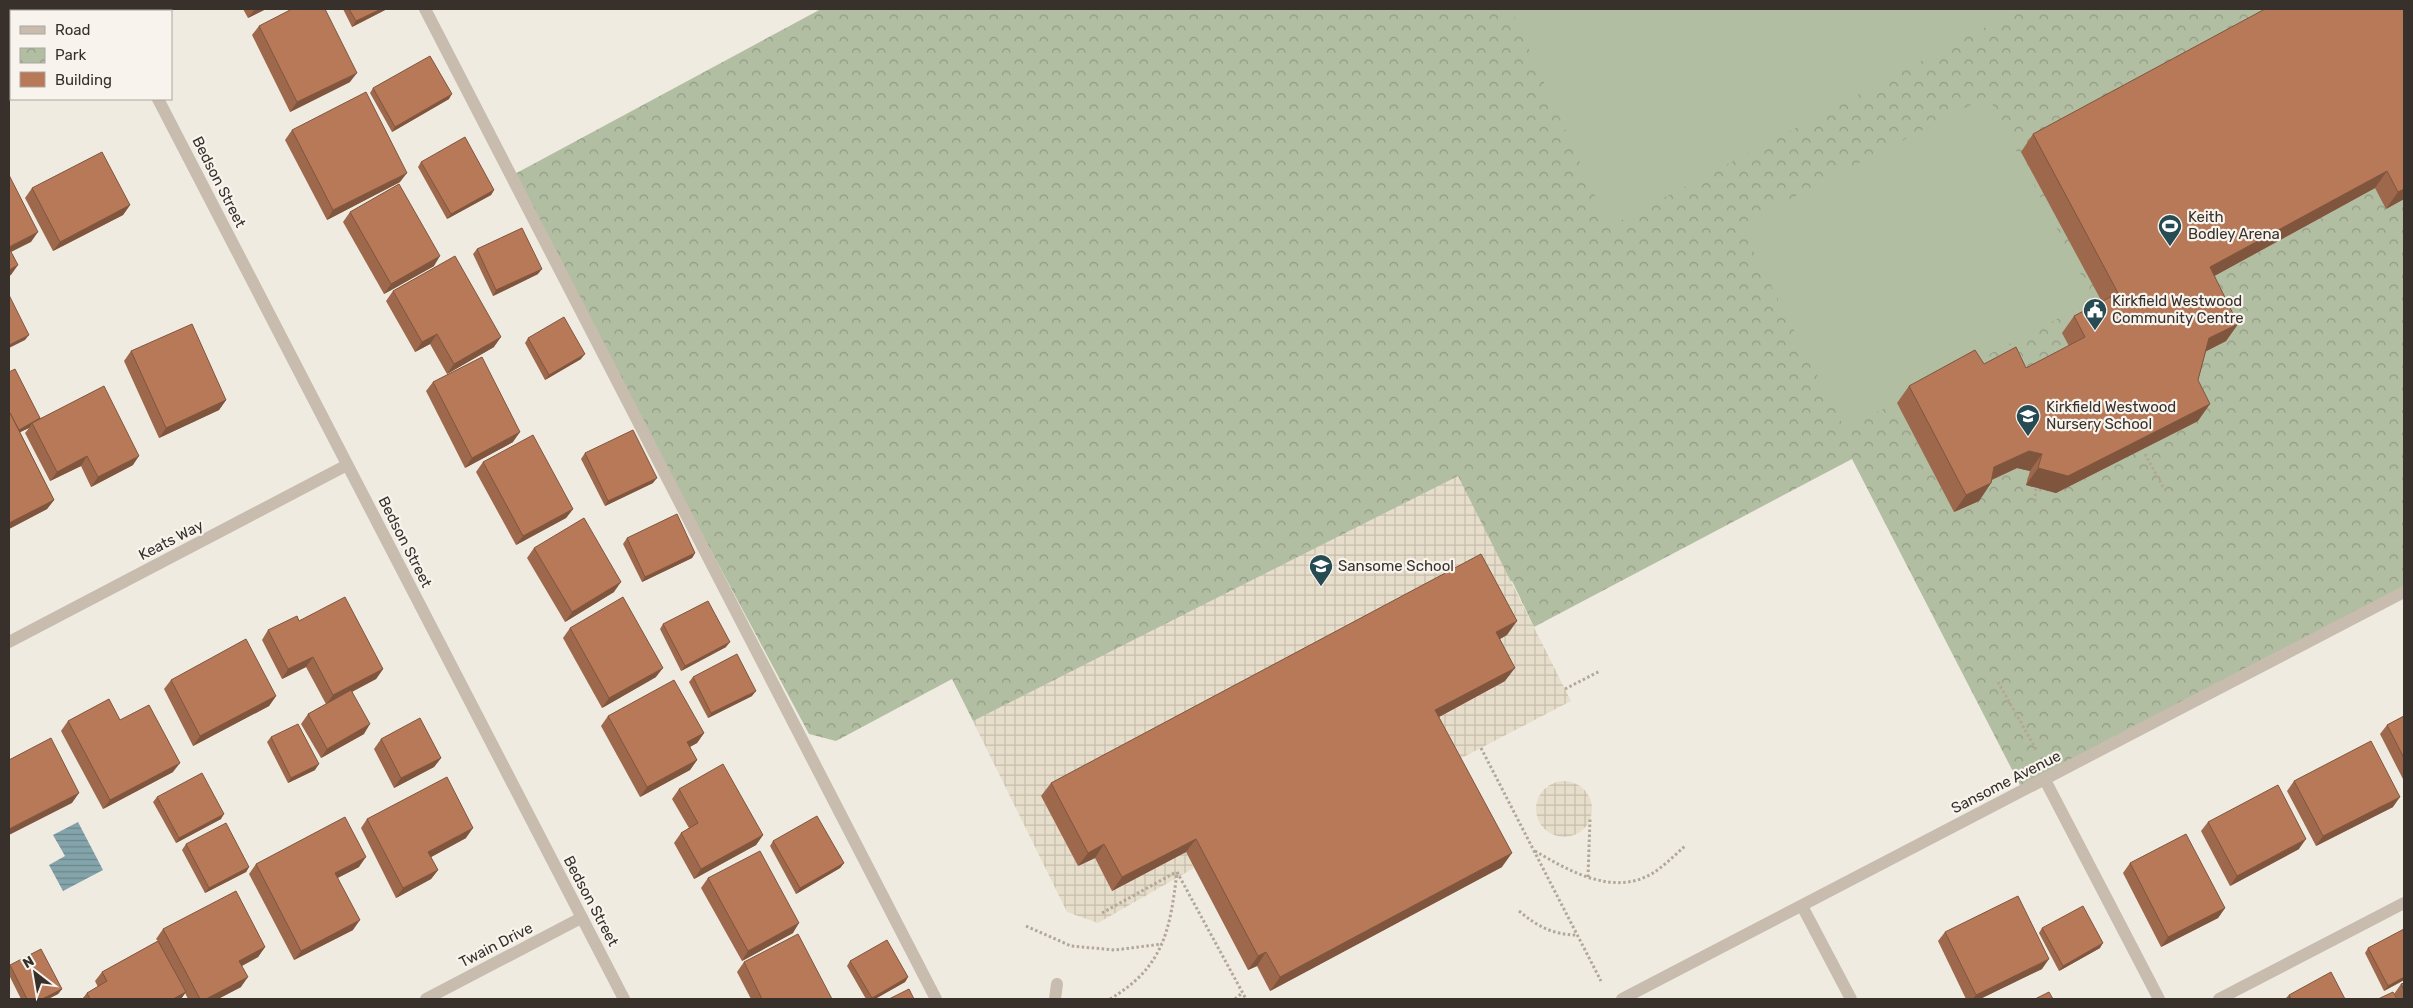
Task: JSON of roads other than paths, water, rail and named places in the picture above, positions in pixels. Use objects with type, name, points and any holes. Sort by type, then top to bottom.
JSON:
[{"type":"street","points":[[425,9],[936,999]]},
{"type":"street","name":"Bedson Street","points":[[159,100],[624,999]]},
{"type":"street","name":"Keats Way","points":[[9,642],[347,465]]},
{"type":"street","name":"Sansome Avenue","points":[[1622,999],[2404,592]]},
{"type":"street","points":[[2048,778],[2158,999]]},
{"type":"street","points":[[2219,999],[2404,903]]},
{"type":"street","points":[[1802,906],[1851,999]]},
{"type":"street","name":"Twain Drive","points":[[426,999],[581,918]]},
{"type":"street","points":[[1055,999],[1057,984]]},
{"type":"water","points":[[78,822],[103,870],[63,891],[49,865],[65,856],[53,835]]},
{"type":"place","name":"Keith Bodley Arena","points":[[2170,247]]},
{"type":"place","name":"Kirkfield Westwood Community Centre","points":[[2095,331]]},
{"type":"place","name":"Kirkfield Westwood Nursery School","points":[[2028,437]]},
{"type":"place","name":"Sansome School","points":[[1321,587]]}]
